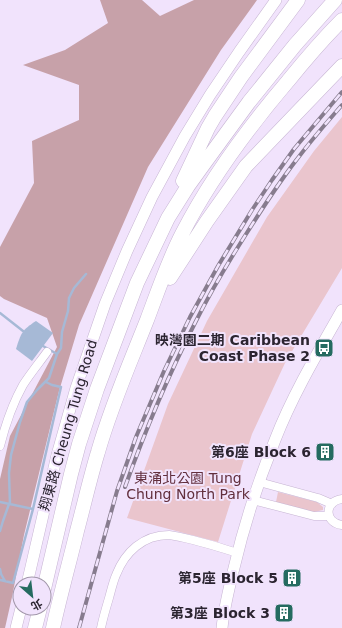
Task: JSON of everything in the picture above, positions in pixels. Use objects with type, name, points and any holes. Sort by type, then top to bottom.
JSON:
[{"type":"highway","points":[[47,576],[79,444],[96,389],[137,283],[208,128],[241,78],[298,0]]},
{"type":"highway","points":[[168,218],[197,173],[249,102],[295,45],[336,0]]},
{"type":"highway","points":[[52,628],[98,451],[130,361],[173,254],[183,233],[220,170],[264,110],[309,56],[342,20]]},
{"type":"highway","points":[[152,308],[207,221],[246,166],[342,66]]},
{"type":"highway","points":[[35,628],[38,616]]},
{"type":"main road","name":"翔東路 Cheung Tung Road","points":[[29,576],[57,455],[76,388],[105,304],[124,258],[152,196],[185,136],[210,95],[276,0]]},
{"type":"main road","points":[[222,628],[237,553],[259,482],[275,440],[293,400],[342,310]]},
{"type":"main road","points":[[16,628],[19,616]]},
{"type":"street","points":[[0,446],[3,434],[23,386],[47,352]]},
{"type":"street","points":[[259,482],[318,498],[332,504]]},
{"type":"street","points":[[342,499],[332,504],[329,508],[329,516],[334,523],[342,525]]},
{"type":"street","points":[[253,500],[267,505],[314,516],[329,516]]},
{"type":"street","points":[[101,628],[115,575],[128,554],[142,542],[157,536],[170,535],[209,544],[237,553]]},
{"type":"green space","name":"東涌北公園 Tung Chung North Park","points":[[342,117],[342,268],[285,363],[252,434],[218,542],[127,518],[168,404],[207,321],[267,217],[314,151]]},
{"type":"green space","points":[[278,492],[317,502],[323,507],[323,510],[314,512],[276,502]]},
{"type":"shaded area","points":[[100,0],[142,0],[160,16],[194,0],[257,0],[221,50],[148,167],[79,325],[59,391],[24,535],[16,576],[12,576],[12,597],[5,628],[0,628],[0,479],[10,436],[57,347],[47,318],[0,296],[0,247],[34,183],[32,141],[79,120],[79,85],[23,65],[65,50],[108,23]]},
{"type":"water","points":[[36,321],[53,333],[32,361],[16,349],[23,332]]},
{"type":"waterway","points":[[10,504],[9,473],[11,455],[20,422],[27,402],[49,378],[57,354],[61,348],[62,332],[68,311],[69,298],[74,288],[86,274]]},
{"type":"waterway","points":[[0,313],[23,331]]},
{"type":"waterway","points":[[43,346],[57,354]]},
{"type":"waterway","points":[[0,580],[13,583],[33,509],[61,387],[46,382]]},
{"type":"waterway","points":[[0,502],[33,509]]},
{"type":"waterway","points":[[0,531],[9,504]]},
{"type":"waterway","points":[[0,569],[5,581]]},
{"type":"railway","points":[[79,628],[117,491],[136,437],[164,371],[190,317],[218,266],[272,180],[294,149],[342,92]]},
{"type":"railway","points":[[125,487],[166,383],[216,284],[232,256],[284,176],[311,141],[342,105]]},
{"type":"place","name":"映灣園二期 Caribbean Coast Phase 2","points":[[324,348]]},
{"type":"place","name":"第6座 Block 6","points":[[325,452]]},
{"type":"place","name":"第5座 Block 5","points":[[292,578]]},
{"type":"place","name":"第3座 Block 3","points":[[284,613]]}]
